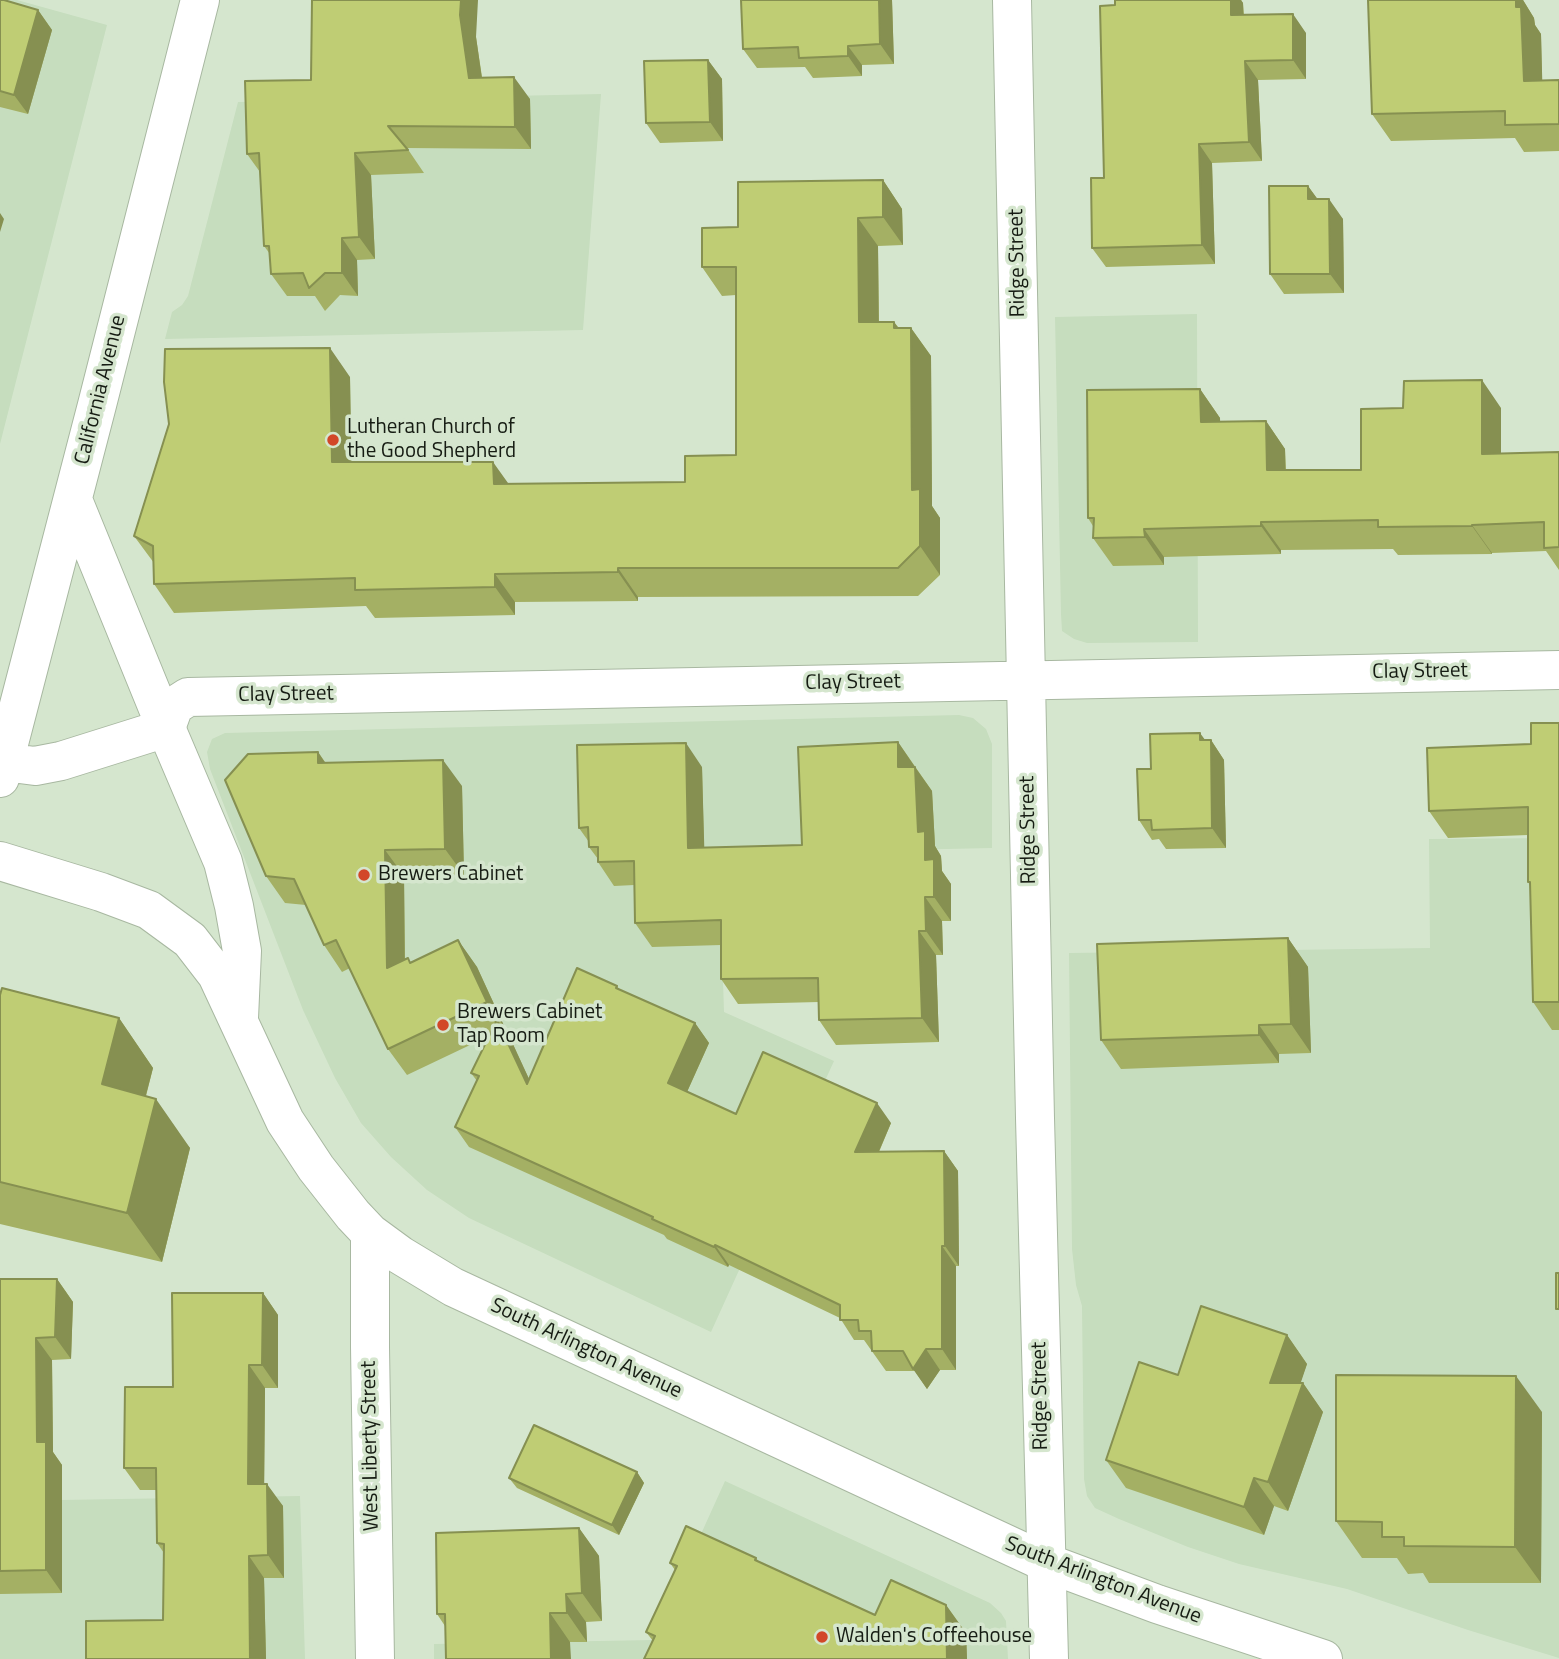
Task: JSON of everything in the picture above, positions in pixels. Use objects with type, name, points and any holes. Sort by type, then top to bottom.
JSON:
[{"type":"main road","name":"California Avenue","points":[[2,770],[200,0]]},
{"type":"main road","name":"Ridge Street","points":[[1012,0],[1034,1118],[1049,1659]]},
{"type":"main road","points":[[73,500],[223,862],[242,951],[239,1020]]},
{"type":"main road","name":"Clay Street","points":[[166,728],[174,706],[188,697],[1559,670]]},
{"type":"main road","points":[[2,770],[61,761],[166,728]]},
{"type":"main road","name":"South Arlington Avenue","points":[[0,861],[101,892],[149,910],[190,940],[217,975],[285,1121],[316,1168],[352,1215],[370,1233],[453,1287],[1047,1563],[1157,1604],[1323,1659]]},
{"type":"main road","name":"West Liberty Street","points":[[370,1233],[374,1659]]},
{"type":"shaded area","points":[[0,0],[17,0],[107,25],[0,444]]},
{"type":"shaded area","points":[[601,94],[583,330],[165,339],[172,312],[182,305],[188,296],[238,102]]},
{"type":"shaded area","points":[[1197,314],[1198,642],[1087,643],[1074,639],[1062,631],[1055,317]]},
{"type":"shaded area","points":[[959,715],[973,718],[986,729],[992,744],[992,848],[719,854],[724,1012],[834,1061],[711,1332],[469,1218],[427,1190],[391,1157],[361,1123],[335,1078],[303,1010],[210,769],[207,752],[212,739],[225,733]]},
{"type":"shaded area","points":[[1559,838],[1559,1658],[1347,1589],[1239,1564],[1188,1547],[1095,1508],[1087,1496],[1084,1479],[1082,1306],[1076,1285],[1072,1249],[1069,953],[1430,948],[1429,839]]},
{"type":"shaded area","points":[[725,1481],[990,1603],[1006,1621],[1008,1659],[434,1659],[434,1644],[653,1640]]},
{"type":"shaded area","points":[[300,1496],[305,1659],[0,1659],[0,1501]]},
{"type":"building","points":[[0,0],[38,10],[14,95],[0,91]]},
{"type":"building","points":[[312,0],[461,0],[460,15],[469,78],[514,77],[515,127],[388,126],[408,150],[355,153],[359,237],[342,238],[342,273],[325,273],[309,288],[303,273],[271,274],[269,246],[264,246],[259,153],[247,154],[245,81],[311,80]]},
{"type":"building","points":[[741,0],[879,0],[880,44],[848,46],[848,56],[799,58],[798,47],[743,49]]},
{"type":"building","points":[[1115,0],[1231,0],[1231,15],[1293,14],[1293,60],[1245,61],[1249,142],[1199,144],[1202,245],[1092,248],[1091,178],[1104,178],[1100,6],[1115,5]]},
{"type":"building","points":[[1368,0],[1516,0],[1516,7],[1521,7],[1524,81],[1559,80],[1559,124],[1505,125],[1505,111],[1372,114]]},
{"type":"building","points":[[708,60],[710,122],[646,123],[644,61]]},
{"type":"building","points":[[883,180],[883,217],[858,218],[859,322],[894,322],[894,328],[911,328],[912,490],[920,489],[920,546],[898,568],[618,568],[618,572],[495,574],[495,587],[355,590],[355,578],[154,584],[153,546],[134,536],[169,424],[164,382],[165,349],[330,348],[332,462],[493,462],[494,484],[685,482],[685,456],[736,455],[736,267],[702,267],[702,228],[738,227],[738,182]]},
{"type":"building","points":[[1269,186],[1308,186],[1308,199],[1329,199],[1330,274],[1270,274]]},
{"type":"building","points":[[1482,380],[1482,454],[1559,452],[1559,547],[1544,548],[1544,522],[1378,527],[1378,520],[1261,522],[1261,526],[1144,529],[1145,537],[1093,538],[1094,518],[1088,518],[1087,390],[1200,389],[1201,422],[1266,421],[1267,470],[1361,470],[1361,409],[1403,408],[1404,381]]},
{"type":"building","points":[[1531,723],[1559,723],[1559,1002],[1533,1002],[1528,807],[1429,811],[1427,748],[1531,744]]},
{"type":"building","points":[[1200,733],[1200,740],[1211,740],[1212,828],[1152,830],[1151,820],[1139,820],[1137,769],[1151,769],[1150,734]]},
{"type":"building","points":[[898,742],[898,767],[915,767],[918,832],[925,831],[925,860],[934,859],[934,897],[925,897],[926,931],[919,931],[922,1018],[819,1020],[818,978],[721,979],[721,920],[635,923],[634,861],[598,862],[598,847],[589,847],[588,827],[579,828],[577,745],[686,743],[688,848],[802,845],[798,747]]},
{"type":"building","points":[[318,752],[318,763],[443,760],[445,849],[385,850],[387,968],[408,958],[410,963],[458,940],[487,1002],[388,1049],[336,940],[324,945],[294,879],[266,876],[225,780],[248,754]]},
{"type":"building","points":[[1288,938],[1291,1024],[1259,1025],[1259,1035],[1101,1040],[1097,944]]},
{"type":"building","points":[[577,968],[695,1023],[668,1083],[736,1114],[763,1052],[877,1103],[855,1152],[944,1151],[942,1349],[926,1349],[913,1369],[903,1351],[872,1351],[871,1331],[859,1331],[858,1320],[840,1320],[840,1305],[455,1127],[479,1076],[471,1073],[497,1020],[527,1084]]},
{"type":"building","points":[[2,988],[119,1018],[102,1084],[156,1099],[127,1213],[0,1182]]},
{"type":"building","points":[[1556,1273],[1559,1273],[1559,1309],[1556,1309]]},
{"type":"building","points":[[0,1279],[57,1279],[55,1337],[36,1338],[37,1442],[46,1442],[46,1570],[0,1571]]},
{"type":"building","points":[[172,1293],[263,1293],[262,1365],[249,1365],[248,1484],[267,1484],[268,1555],[249,1556],[250,1659],[86,1659],[86,1621],[163,1620],[164,1544],[157,1543],[156,1468],[124,1468],[125,1387],[173,1387]]},
{"type":"building","points":[[1201,1306],[1287,1335],[1270,1383],[1303,1383],[1268,1482],[1254,1478],[1244,1507],[1106,1460],[1139,1362],[1178,1375]]},
{"type":"building","points":[[1336,1375],[1516,1376],[1515,1547],[1404,1546],[1404,1537],[1382,1537],[1382,1522],[1336,1521]]},
{"type":"building","points":[[534,1425],[637,1472],[612,1525],[509,1478]]},
{"type":"building","points":[[686,1526],[875,1615],[891,1580],[946,1605],[947,1659],[644,1659],[655,1636],[646,1632],[677,1566],[670,1563]]},
{"type":"building","points":[[579,1528],[582,1593],[566,1594],[567,1613],[550,1613],[551,1659],[446,1659],[445,1614],[437,1614],[436,1533]]},
{"type":"place","name":"Lutheran Church of the Good Shepherd","points":[[333,440]]},
{"type":"place","name":"Brewers Cabinet","points":[[364,875]]},
{"type":"place","name":"Brewers Cabinet Tap Room","points":[[443,1025]]},
{"type":"place","name":"Walden's Coffeehouse","points":[[822,1637]]}]
